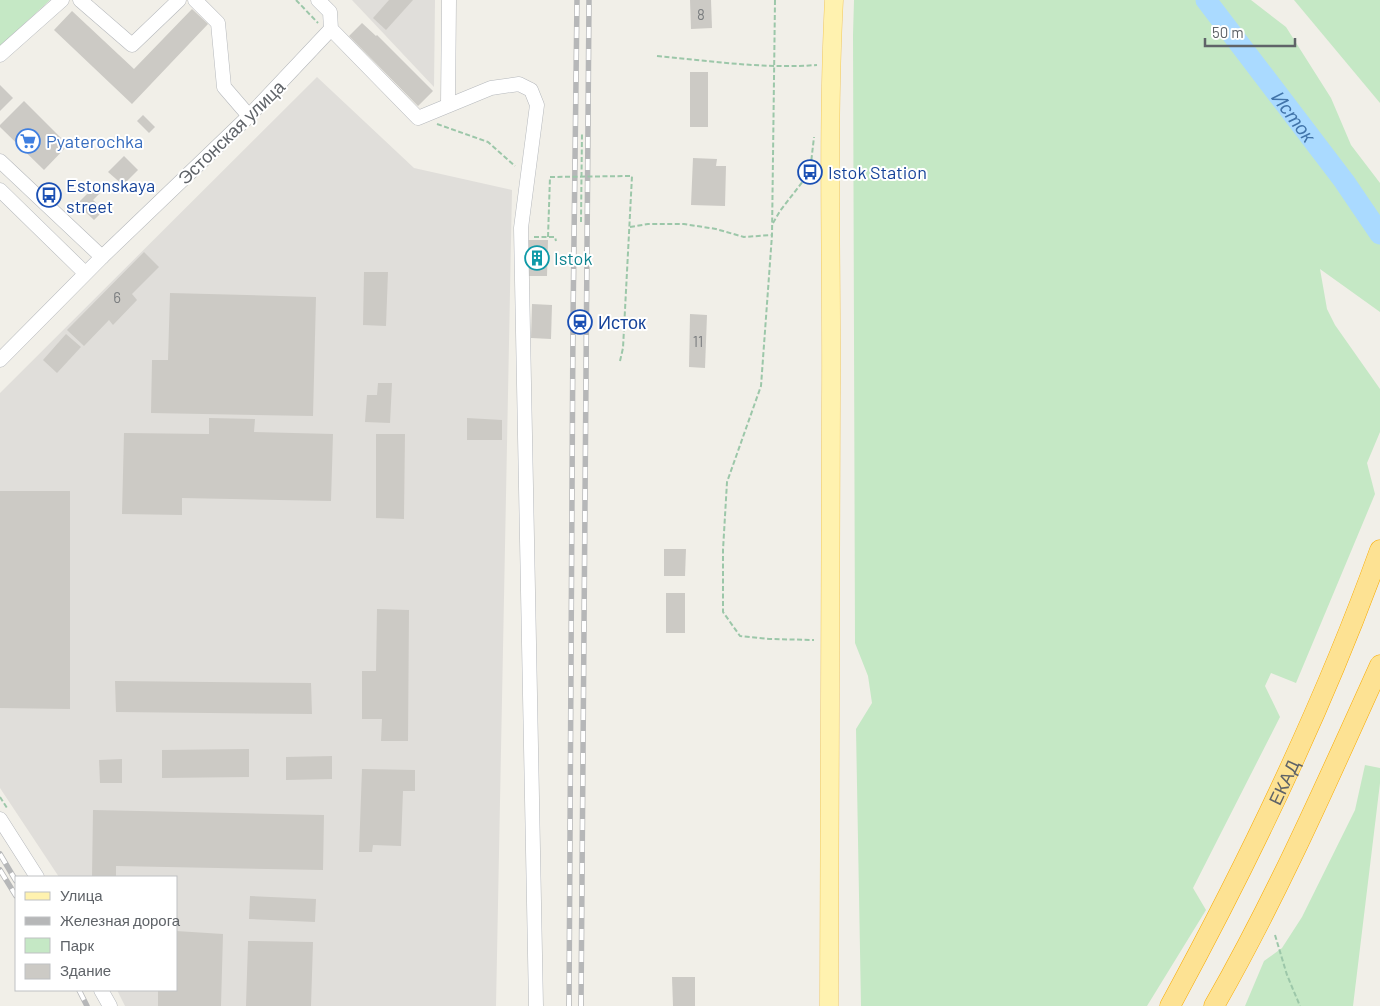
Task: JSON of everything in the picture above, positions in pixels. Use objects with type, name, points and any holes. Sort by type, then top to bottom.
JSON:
[{"type":"highway","name":"ЕКАД","points":[[1170,1006],[1239,875],[1307,731],[1363,597],[1380,550]]},
{"type":"highway","points":[[1214,1006],[1244,953],[1300,842],[1380,664]]},
{"type":"main road","points":[[829,1006],[830,122],[834,0]]},
{"type":"street","points":[[0,55],[62,0]]},
{"type":"street","points":[[80,0],[132,45],[179,0]]},
{"type":"street","points":[[195,0],[218,23],[224,87],[248,116]]},
{"type":"street","points":[[318,0],[330,12],[330,32],[418,118],[491,88],[519,84],[531,90],[537,105],[521,238],[536,1006]]},
{"type":"street","points":[[448,105],[449,0]]},
{"type":"street","name":"Эстонская улица","points":[[0,360],[102,256],[248,116],[330,32]]},
{"type":"street","points":[[0,161],[102,256]]},
{"type":"street","points":[[0,190],[86,274]]},
{"type":"street","points":[[0,819],[36,876]]},
{"type":"street","points":[[102,991],[110,1006]]},
{"type":"path","points":[[296,0],[330,32]]},
{"type":"path","points":[[775,0],[772,235],[761,386],[727,482],[723,550],[723,612],[740,636],[769,639],[829,640]]},
{"type":"path","points":[[657,56],[775,66],[831,64]]},
{"type":"path","points":[[418,118],[488,142],[528,178]]},
{"type":"path","points":[[772,225],[780,211],[810,172],[816,121],[830,122]]},
{"type":"path","points":[[581,222],[582,132]]},
{"type":"path","points":[[548,237],[550,177],[632,176],[623,348],[620,361]]},
{"type":"path","points":[[630,226],[684,224],[716,229],[744,237],[772,235]]},
{"type":"path","points":[[521,238],[555,237],[556,241]]},
{"type":"path","points":[[1276,935],[1287,975],[1300,1006]]},
{"type":"shaded area","points":[[352,0],[435,0],[434,87]]},
{"type":"shaded area","points":[[317,77],[414,168],[512,190],[496,1006],[125,1006],[118,991],[178,991],[178,876],[58,876],[0,788],[0,393]]},
{"type":"green space","points":[[0,0],[50,0],[0,46]]},
{"type":"green space","points":[[854,0],[1251,0],[1286,27],[1331,98],[1351,145],[1380,183],[1380,312],[1320,269],[1327,309],[1335,325],[1380,389],[1380,432],[1367,463],[1375,494],[1296,683],[1271,673],[1265,686],[1280,717],[1193,888],[1206,910],[1147,1006],[861,1006],[856,729],[872,703],[868,676],[855,643]]},
{"type":"green space","points":[[1294,0],[1380,0],[1380,103]]},
{"type":"green space","points":[[1365,765],[1380,768],[1380,783],[1353,1006],[1245,1006],[1264,961],[1282,948],[1302,917],[1355,810]]},
{"type":"building","points":[[389,0],[413,0],[386,30],[373,18]]},
{"type":"building","points":[[690,0],[711,0],[712,28],[691,29]]},
{"type":"building","points":[[192,9],[208,24],[132,104],[54,30],[72,11],[134,69]]},
{"type":"building","points":[[362,23],[377,35],[433,91],[418,106],[349,36]]},
{"type":"building","points":[[690,72],[708,72],[708,127],[690,127]]},
{"type":"building","points":[[0,85],[13,98],[0,111]]},
{"type":"building","points":[[24,101],[68,145],[44,170],[0,127]]},
{"type":"building","points":[[143,115],[155,127],[149,133],[137,121]]},
{"type":"building","points":[[124,156],[138,170],[123,185],[108,172]]},
{"type":"building","points":[[693,158],[717,159],[716,166],[726,166],[725,206],[691,205]]},
{"type":"building","points":[[94,187],[100,193],[93,200],[104,210],[94,220],[77,204]]},
{"type":"building","name":"Istok","points":[[526,240],[548,240],[547,276],[526,276]]},
{"type":"building","points":[[144,252],[159,267],[132,294],[137,300],[113,325],[109,320],[84,346],[67,330]]},
{"type":"building","points":[[364,272],[388,272],[386,326],[363,325]]},
{"type":"building","points":[[170,293],[316,297],[313,416],[151,413],[152,360],[168,360]]},
{"type":"building","points":[[532,304],[552,305],[551,339],[531,338]]},
{"type":"building","points":[[690,314],[707,315],[705,368],[689,367]]},
{"type":"building","points":[[66,334],[81,347],[57,373],[43,360]]},
{"type":"building","points":[[378,383],[392,383],[390,423],[365,422],[367,395],[377,395]]},
{"type":"building","points":[[209,418],[255,419],[254,432],[333,434],[331,501],[182,498],[182,515],[122,514],[124,433],[209,434]]},
{"type":"building","points":[[467,418],[502,420],[502,440],[467,440]]},
{"type":"building","points":[[376,434],[405,434],[404,519],[376,518]]},
{"type":"building","points":[[0,491],[70,491],[70,709],[0,708]]},
{"type":"building","points":[[664,549],[686,549],[685,576],[664,576]]},
{"type":"building","points":[[666,593],[685,593],[685,633],[666,633]]},
{"type":"building","points":[[377,609],[409,610],[408,741],[381,741],[382,719],[362,719],[362,671],[376,671]]},
{"type":"building","points":[[115,681],[311,683],[312,714],[116,712]]},
{"type":"building","points":[[249,749],[249,777],[162,778],[162,750]]},
{"type":"building","points":[[332,756],[332,779],[286,780],[286,757]]},
{"type":"building","points":[[122,759],[122,783],[100,783],[99,760]]},
{"type":"building","points":[[362,769],[415,770],[415,791],[403,791],[401,846],[373,845],[372,852],[359,852]]},
{"type":"building","points":[[93,810],[324,815],[323,870],[116,866],[116,876],[92,876]]},
{"type":"building","points":[[250,896],[316,899],[315,922],[249,919]]},
{"type":"building","points":[[178,931],[223,934],[221,1006],[158,1006],[158,991],[178,991]]},
{"type":"building","points":[[248,941],[313,942],[311,1006],[246,1006]]},
{"type":"building","points":[[672,977],[695,977],[695,1006],[673,1006]]},
{"type":"waterway","name":"Исток","points":[[1206,0],[1344,181],[1380,234]]},
{"type":"railway","points":[[569,1006],[577,0]]},
{"type":"railway","points":[[581,1006],[589,0]]},
{"type":"railway","points":[[0,854],[15,879]]},
{"type":"railway","points":[[0,870],[15,894]]},
{"type":"railway","points":[[80,991],[87,1006]]},
{"type":"place","name":"Pyaterochka","points":[[28,141]]},
{"type":"place","name":"Istok Station","points":[[810,172]]},
{"type":"place","name":"Estonskaya street","points":[[49,195]]},
{"type":"place","name":"Istok","points":[[537,258]]},
{"type":"place","name":"Исток","points":[[580,322]]}]
